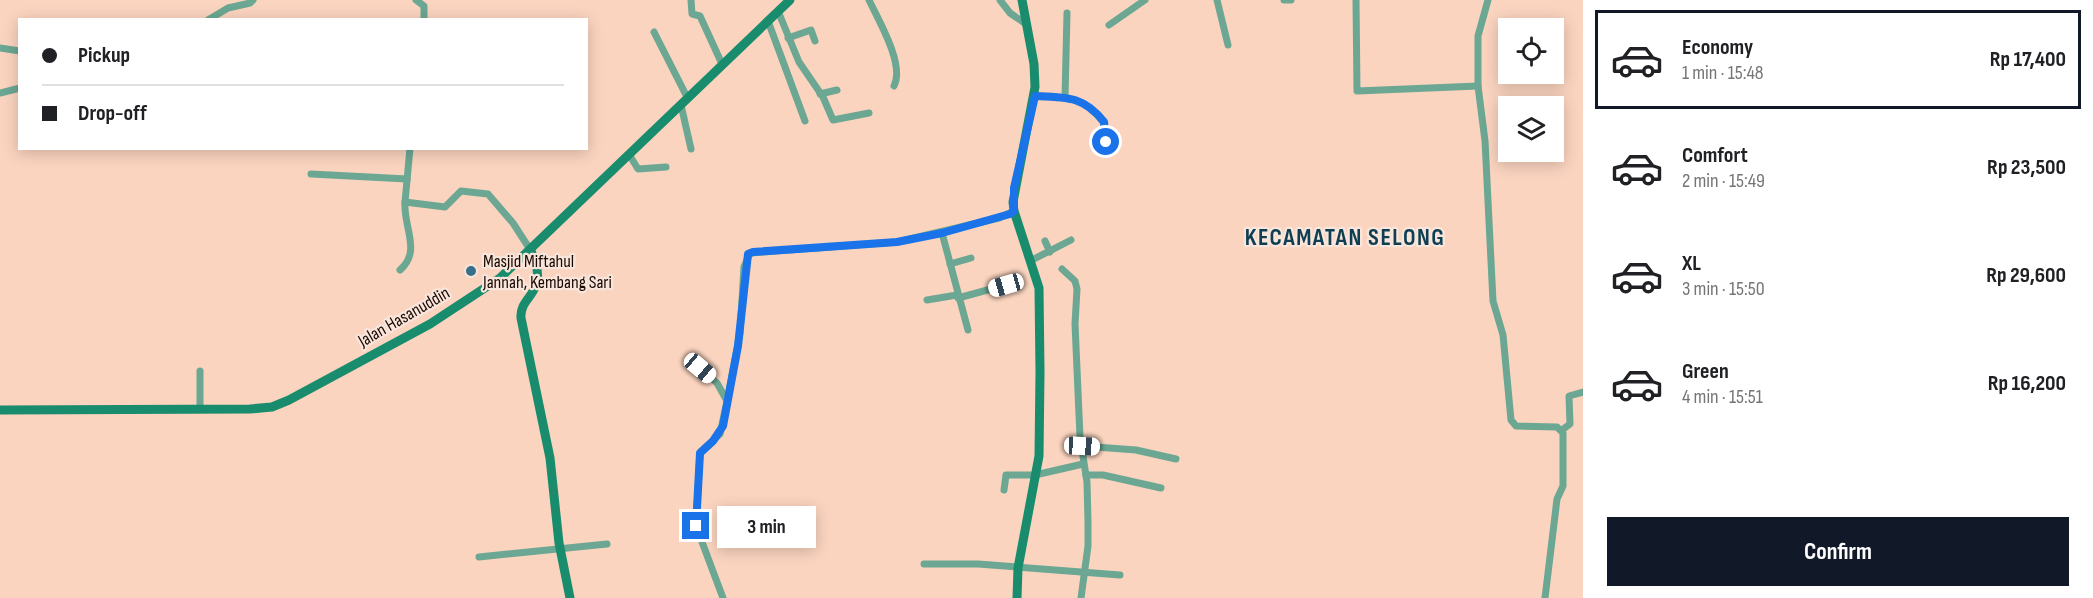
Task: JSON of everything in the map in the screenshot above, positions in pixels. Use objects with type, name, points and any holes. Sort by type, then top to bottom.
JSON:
[{"type":"street","points":[[211,18],[228,8],[250,3],[253,0]]},
{"type":"street","points":[[416,0],[424,6],[424,18]]},
{"type":"street","points":[[691,0],[693,14],[700,16],[722,64]]},
{"type":"street","name":"Jalan Hasanuddin","points":[[0,410],[263,408],[281,404],[430,324],[490,285],[531,251],[790,0]]},
{"type":"street","points":[[869,0],[896,64],[897,78],[894,86]]},
{"type":"street","points":[[1000,0],[1010,13],[1026,24]]},
{"type":"street","points":[[1017,598],[1019,567],[1040,438],[1040,294],[1032,260],[1014,211],[1014,188],[1035,96],[1035,64],[1022,0]]},
{"type":"street","points":[[1109,25],[1136,3],[1145,0]]},
{"type":"street","points":[[1217,0],[1228,45]]},
{"type":"street","points":[[1284,0],[1291,0]]},
{"type":"street","points":[[1356,0],[1357,91],[1478,86]]},
{"type":"street","points":[[1488,0],[1478,36],[1478,86],[1485,141],[1493,301],[1503,335],[1511,420],[1516,426],[1521,427],[1562,430],[1570,424],[1568,397],[1583,392]]},
{"type":"street","points":[[778,11],[801,67],[820,93],[833,120],[869,113]]},
{"type":"street","points":[[1065,98],[1067,13]]},
{"type":"street","points":[[768,21],[805,121]]},
{"type":"street","points":[[788,38],[811,30],[815,41]]},
{"type":"street","points":[[654,32],[684,102],[691,149]]},
{"type":"street","points":[[0,48],[18,51]]},
{"type":"street","points":[[0,93],[18,88]]},
{"type":"street","points":[[820,93],[837,90]]},
{"type":"street","points":[[1035,96],[1080,100],[1098,114],[1104,122],[1105,140],[1110,153]]},
{"type":"street","points":[[400,270],[410,259],[412,249],[405,223],[410,150]]},
{"type":"street","points":[[628,158],[638,169],[666,167]]},
{"type":"street","points":[[310,174],[407,179]]},
{"type":"street","points":[[405,202],[445,207],[461,191],[488,194],[513,223],[531,251],[537,268],[537,280],[534,292],[521,313],[550,458],[560,549],[570,598]]},
{"type":"street","points":[[723,598],[697,533],[696,508],[700,453],[720,434],[740,333],[746,260],[750,253],[897,242],[999,218],[1014,211]]},
{"type":"street","points":[[942,233],[968,330]]},
{"type":"street","points":[[1032,260],[1071,240]]},
{"type":"street","points":[[1045,241],[1050,252]]},
{"type":"street","points":[[950,264],[972,258]]},
{"type":"street","points":[[1062,269],[1075,281],[1077,289],[1075,324],[1083,464],[1086,475],[1088,546],[1081,598]]},
{"type":"street","points":[[927,300],[958,296],[1006,285]]},
{"type":"street","points":[[700,368],[717,383],[727,401]]},
{"type":"street","points":[[200,371],[200,408]]},
{"type":"street","points":[[1545,598],[1557,499],[1563,486],[1562,430]]},
{"type":"street","points":[[1082,446],[1136,450],[1176,459]]},
{"type":"street","points":[[1004,490],[1006,476],[1035,475],[1083,464]]},
{"type":"street","points":[[1086,475],[1103,475],[1161,488]]},
{"type":"street","points":[[478,557],[607,544]]},
{"type":"street","points":[[924,564],[1085,570],[1120,574]]},
{"type":"place","name":"Masjid Miftahul Jannah, Kembang Sari","points":[[471,271]]},
{"type":"district","name":"KECAMATAN SELONG","points":[[1345,237]]},
{"type":"route","points":[[696,526],[700,453],[720,434],[726,415],[740,333],[744,267],[748,254],[897,242],[942,233],[1010,214],[1014,211],[1014,188],[1035,96],[1073,98],[1083,102],[1104,122],[1106,142]]}]
